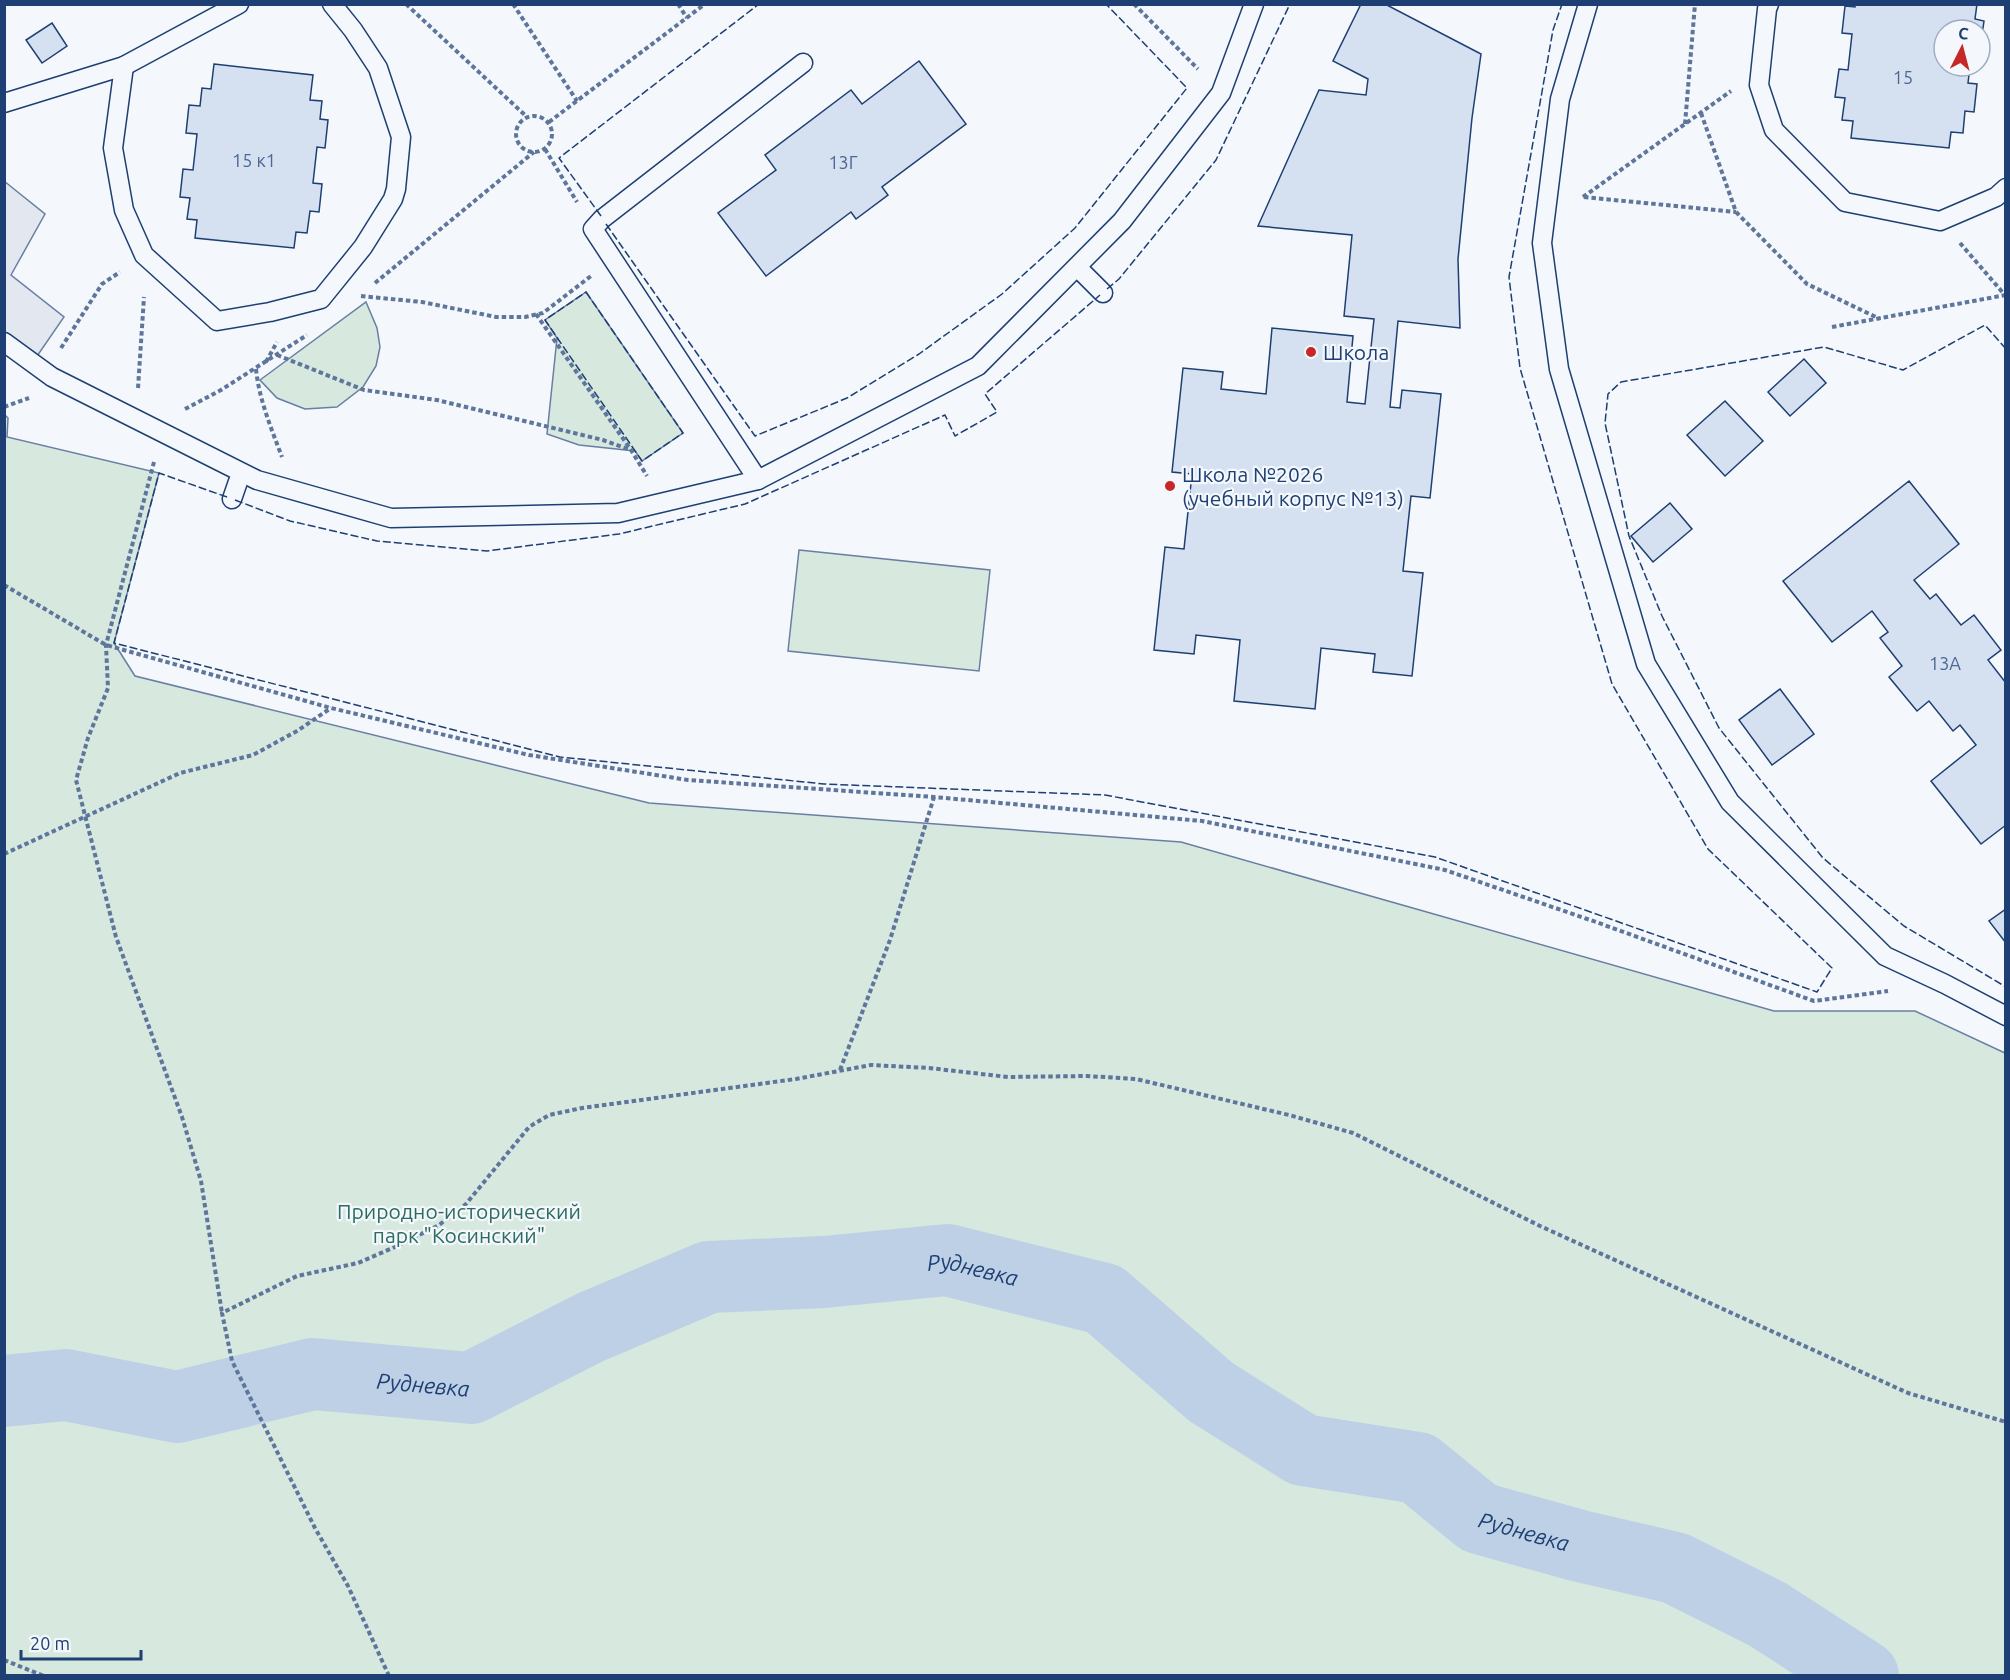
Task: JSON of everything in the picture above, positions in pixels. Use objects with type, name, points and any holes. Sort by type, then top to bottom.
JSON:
[{"type":"lane","points":[[4,104],[124,66],[239,4]]},
{"type":"lane","points":[[124,66],[113,148],[124,210],[145,256],[217,321],[270,312],[321,299],[363,247],[393,199],[401,137],[378,68],[353,30],[332,4]]},
{"type":"lane","points":[[4,342],[52,377],[256,480],[391,518],[618,513],[758,480],[978,366],[1122,221],[1221,93],[1254,4]]},
{"type":"lane","points":[[1588,4],[1560,99],[1542,243],[1559,369],[1646,664],[1730,802],[1885,956],[2006,1016]]},
{"type":"lane","points":[[1769,4],[1759,85],[1774,130],[1845,202],[1940,221],[1996,197],[2006,188]]},
{"type":"lane","points":[[758,480],[593,229],[803,63]]},
{"type":"lane","points":[[1077,267],[1103,293]]},
{"type":"lane","points":[[232,499],[241,473]]},
{"type":"path","points":[[406,4],[527,117]]},
{"type":"path","points":[[513,4],[577,101]]},
{"type":"path","points":[[678,4],[687,18]]},
{"type":"path","points":[[549,122],[705,4]]},
{"type":"path","points":[[1134,4],[1221,93]]},
{"type":"path","points":[[1685,125],[1695,4]]},
{"type":"path","points":[[1736,212],[1583,197],[1738,87],[1759,85]]},
{"type":"path","points":[[1701,113],[1736,212],[1807,284],[1880,319]]},
{"type":"path","points":[[541,116],[549,122],[553,135],[549,146],[540,152],[530,152],[521,147],[515,135],[519,123],[527,117],[541,116]]},
{"type":"path","points":[[545,149],[593,229]]},
{"type":"path","points":[[1940,221],[2005,295]]},
{"type":"path","points":[[46,371],[102,284],[145,256]]},
{"type":"path","points":[[135,419],[145,256]]},
{"type":"path","points":[[360,296],[422,302],[496,317],[543,313],[612,258]]},
{"type":"path","points":[[1832,327],[2005,295]]},
{"type":"path","points":[[277,355],[364,390],[437,400],[632,450],[536,314]]},
{"type":"path","points":[[256,369],[258,386],[269,423],[298,492]]},
{"type":"path","points":[[161,433],[106,645],[108,688],[88,738],[75,780],[116,937],[182,1117],[201,1181],[222,1313],[232,1360],[315,1528],[348,1586],[389,1676]]},
{"type":"path","points":[[154,462],[164,466]]},
{"type":"path","points":[[4,585],[106,645],[330,708],[529,755],[688,780],[934,796],[1202,821],[1445,870],[1814,1001],[1891,991]]},
{"type":"path","points":[[4,854],[180,773],[253,755],[297,731],[330,708]]},
{"type":"path","points":[[840,1071],[890,940],[934,796]]},
{"type":"path","points":[[222,1313],[297,1276],[358,1263],[439,1225],[466,1204],[529,1127],[549,1115],[582,1108],[777,1082],[870,1065],[929,1068],[1008,1077],[1087,1076],[1137,1079],[1289,1115],[1353,1133],[1540,1226],[1908,1393],[2006,1422]]},
{"type":"path","points":[[4,1660],[44,1676]]},
{"type":"green space","points":[[586,292],[683,433],[642,461],[635,451],[579,445],[547,434],[557,338],[545,320]]},
{"type":"green space","points":[[366,302],[377,328],[380,347],[376,366],[363,387],[337,407],[305,409],[277,398],[260,380]]},
{"type":"green space","name":"Природно-исторический парк \"Косинский\"","points":[[4,414],[8,418],[7,437],[159,473],[114,643],[135,676],[649,803],[1181,842],[1774,1011],[1915,1011],[2005,1053],[2005,1675],[5,1675]]},
{"type":"green space","points":[[799,550],[990,570],[979,671],[788,651]]},
{"type":"shaded area","points":[[4,181],[45,214],[11,275],[64,317],[33,362],[5,342]]},
{"type":"building","name":"Школа","points":[[1361,4],[1385,4],[1481,54],[1472,118],[1458,259],[1460,328],[1398,321],[1390,407],[1400,408],[1402,390],[1441,394],[1430,498],[1411,496],[1403,571],[1423,573],[1412,676],[1373,672],[1375,654],[1321,648],[1315,709],[1234,701],[1240,640],[1196,635],[1194,654],[1154,650],[1165,547],[1184,549],[1192,474],[1172,472],[1183,368],[1223,372],[1221,389],[1266,394],[1272,328],[1353,336],[1347,402],[1365,404],[1374,319],[1344,316],[1352,235],[1258,226],[1319,90],[1366,95],[1368,79],[1333,61]]},
{"type":"building","points":[[1855,4],[1977,4],[1975,18],[1932,18],[1932,78],[1969,78],[1968,83],[1977,84],[1974,112],[1965,111],[1963,133],[1951,132],[1949,148],[1851,138],[1853,121],[1842,120],[1845,98],[1835,97],[1839,69],[1848,70],[1852,34],[1842,33],[1845,6],[1855,7]]},
{"type":"building","points":[[52,23],[67,46],[42,63],[26,40]]},
{"type":"building","points":[[919,61],[966,124],[882,187],[888,195],[856,219],[851,212],[766,276],[718,213],[776,170],[765,155],[851,90],[862,104]]},
{"type":"building","points":[[214,64],[313,75],[310,100],[322,101],[320,119],[328,120],[325,148],[317,147],[313,183],[322,184],[319,212],[310,211],[307,233],[296,232],[294,248],[195,238],[197,220],[187,219],[190,198],[180,197],[183,169],[193,170],[197,134],[186,133],[189,105],[200,106],[202,88],[211,89]]},
{"type":"building","points":[[1804,359],[1826,383],[1790,416],[1768,392]]},
{"type":"building","points":[[1725,401],[1763,441],[1725,476],[1687,435]]},
{"type":"building","points":[[1909,481],[1959,544],[1914,580],[1930,599],[1936,594],[1961,625],[1974,615],[2001,650],[1988,660],[2006,683],[2006,825],[1981,844],[1931,781],[1976,745],[1960,725],[1953,731],[1929,701],[1917,711],[1889,677],[1902,666],[1880,638],[1888,632],[1872,611],[1832,642],[1783,581]]},
{"type":"building","points":[[1670,503],[1692,529],[1653,562],[1631,536]]},
{"type":"building","points":[[1780,689],[1814,734],[1772,765],[1739,720]]},
{"type":"building","points":[[2006,909],[2006,943],[1989,921]]},
{"type":"waterway","name":"Рудневка","points":[[4,1391],[66,1385],[177,1407],[313,1374],[471,1388],[591,1327],[709,1277],[824,1272],[947,1260],[1104,1299],[1211,1392],[1303,1450],[1418,1468],[1479,1518],[1580,1546],[1675,1568],[1767,1614],[1863,1676]]},
{"type":"fence","points":[[601,216],[559,158],[759,4]]},
{"type":"fence","points":[[606,224],[755,436],[847,398],[919,354],[1002,294],[1075,228],[1187,88],[1106,4]]},
{"type":"fence","points":[[1107,289],[1119,279],[1216,160],[1290,4]]},
{"type":"fence","points":[[227,497],[159,473],[114,643],[560,757],[824,784],[1105,795],[1435,857],[1817,992],[1832,968],[1708,849],[1612,684],[1520,368],[1509,277],[1553,30],[1562,4]]},
{"type":"fence","points":[[586,292],[683,433],[642,461],[545,320],[586,292]]},
{"type":"fence","points":[[235,500],[290,521],[377,541],[487,551],[619,534],[745,504],[945,415],[955,436],[997,412],[985,394],[1100,295]]},
{"type":"fence","points":[[2006,349],[1985,325],[1903,370],[1824,347],[1621,382],[1608,394],[1605,423],[1629,536],[1662,616],[1719,728],[1823,858],[1904,926],[2006,987]]},
{"type":"place","name":"Школа","points":[[1311,352]]},
{"type":"place","name":"Школа №2026 (учебный корпус №13)","points":[[1170,486]]}]
